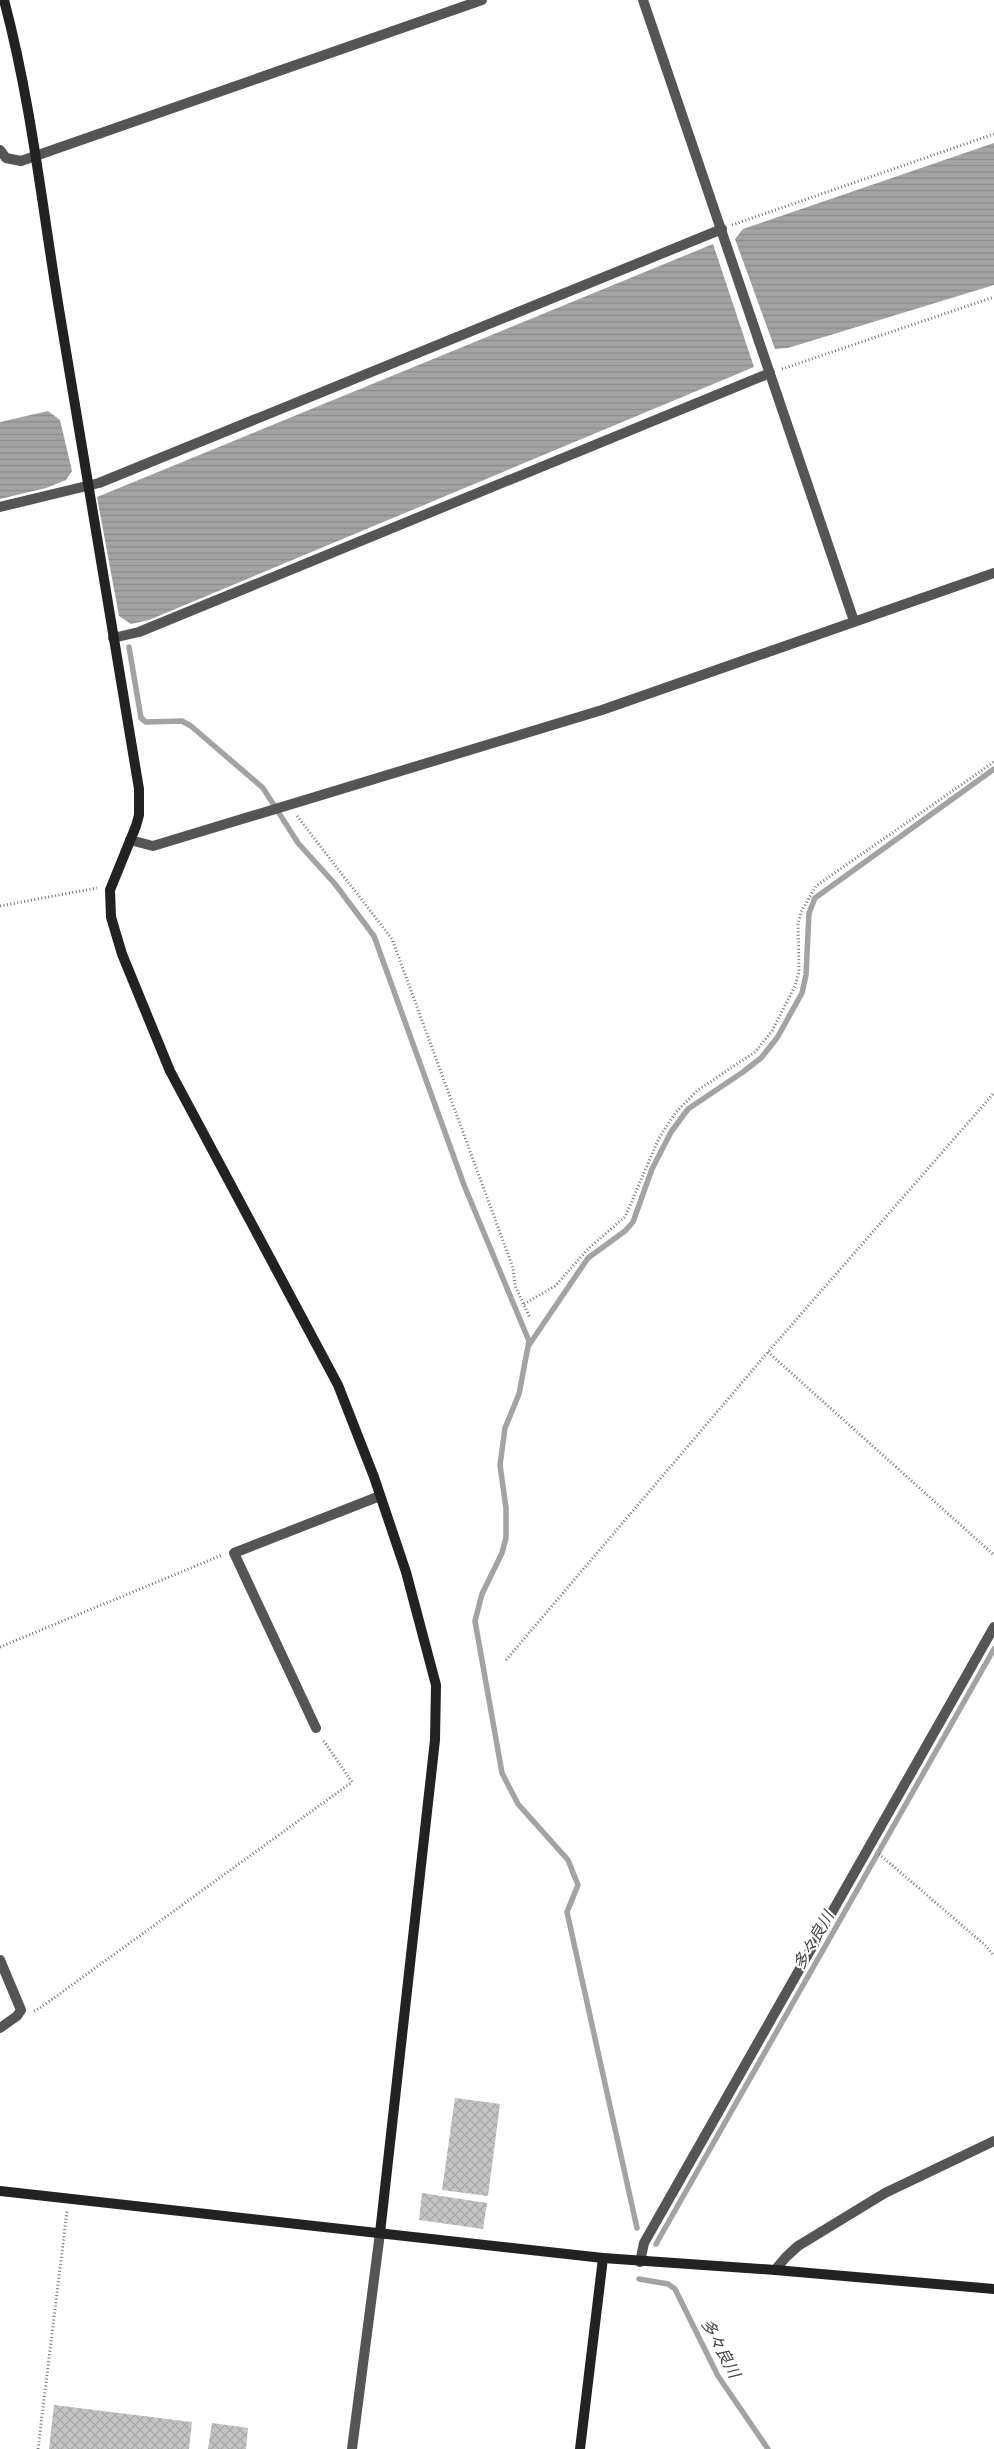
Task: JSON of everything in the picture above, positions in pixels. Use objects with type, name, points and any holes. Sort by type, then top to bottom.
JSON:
[{"type":"street","points":[[4,0],[13,36],[35,155],[139,789],[139,815],[110,890],[111,917],[122,954],[170,1071],[326,1358],[342,1394],[406,1572],[436,1685],[435,1740],[380,2234],[352,2449]]},
{"type":"street","points":[[0,150],[6,158],[13,161],[21,161],[482,0]]},
{"type":"street","points":[[644,0],[854,621]]},
{"type":"street","points":[[0,507],[88,487],[722,228]]},
{"type":"street","points":[[114,638],[139,632],[770,373]]},
{"type":"street","points":[[130,840],[153,846],[602,710],[994,573]]},
{"type":"street","points":[[316,1728],[299,1686],[234,1553],[380,1496]]},
{"type":"street","points":[[640,2262],[644,2244],[994,1627]]},
{"type":"street","points":[[0,1960],[21,2010],[0,2028]]},
{"type":"street","points":[[775,2270],[798,2246],[885,2193],[994,2141]]},
{"type":"street","points":[[0,2191],[640,2262],[775,2270],[994,2289]]},
{"type":"street","points":[[580,2449],[603,2258]]},
{"type":"path","points":[[722,228],[994,134]]},
{"type":"path","points":[[770,373],[994,297]]},
{"type":"path","points":[[524,1304],[554,1286],[589,1248],[625,1217],[659,1138],[676,1112],[698,1090],[755,1052],[772,1031],[795,986],[798,972],[798,924],[800,912],[816,886],[994,762]]},
{"type":"path","points":[[288,805],[376,915],[392,939],[513,1268],[515,1286],[530,1318]]},
{"type":"path","points":[[0,906],[97,888],[110,890]]},
{"type":"path","points":[[506,1660],[768,1352],[994,1093]]},
{"type":"path","points":[[768,1352],[994,1555]]},
{"type":"path","points":[[0,1647],[221,1555],[234,1553]]},
{"type":"path","points":[[19,2013],[40,2008],[352,1782],[316,1728]]},
{"type":"path","points":[[870,1847],[986,1946],[994,1956]]},
{"type":"path","points":[[38,2449],[69,2199]]},
{"type":"shaded area","points":[[994,143],[994,285],[788,348],[775,349],[735,239],[743,229]]},
{"type":"shaded area","points":[[713,244],[754,367],[149,620],[131,624],[119,616],[97,497]]},
{"type":"shaded area","points":[[48,411],[60,420],[72,471],[66,480],[46,488],[0,499],[0,422]]},
{"type":"building","points":[[455,2098],[500,2104],[488,2196],[442,2190]]},
{"type":"building","points":[[422,2193],[487,2203],[483,2229],[419,2220]]},
{"type":"building","points":[[54,2405],[192,2422],[189,2449],[49,2449]]},
{"type":"building","points":[[212,2423],[248,2428],[246,2449],[208,2449]]},
{"type":"waterway","points":[[129,647],[141,718],[146,722],[182,721],[191,726],[263,788],[298,843],[335,884],[374,936],[464,1185],[529,1341],[519,1394],[505,1428],[500,1465],[506,1508],[506,1538],[502,1553],[482,1594],[475,1621],[502,1773],[518,1804],[568,1860],[578,1885],[567,1912],[637,2228]]},
{"type":"waterway","points":[[529,1345],[588,1258],[625,1231],[633,1222],[652,1169],[671,1132],[688,1109],[761,1058],[777,1038],[802,993],[806,975],[809,913],[815,898],[994,769]]},
{"type":"waterway","name":"多々良川","points":[[656,2244],[994,1649]]},
{"type":"waterway","name":"多々良川","points":[[639,2279],[668,2284],[675,2289],[718,2376],[768,2449]]}]
